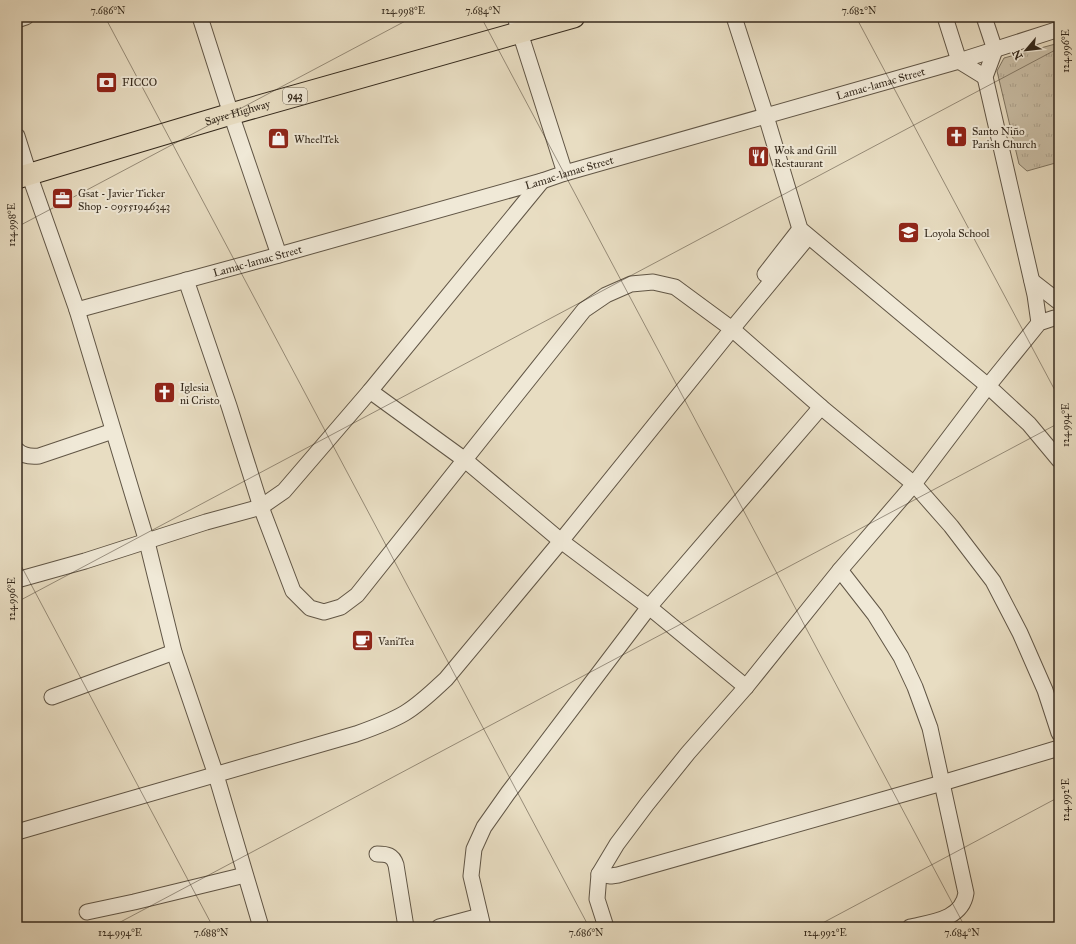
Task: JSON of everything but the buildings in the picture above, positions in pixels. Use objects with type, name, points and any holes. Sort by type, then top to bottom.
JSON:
[{"type":"highway","name":"Sayre Highway","points":[[23,176],[231,114],[517,24],[574,17]]},
{"type":"street","points":[[17,20],[26,17]]},
{"type":"street","points":[[200,17],[279,255]]},
{"type":"street","points":[[734,17],[804,233],[988,386],[1029,424],[1059,460]]},
{"type":"street","points":[[945,17],[960,61],[985,77]]},
{"type":"street","points":[[984,17],[995,50],[985,77],[1032,281],[1040,323]]},
{"type":"street","points":[[517,24],[565,173]]},
{"type":"street","name":"Lamac-lamac Street","points":[[77,310],[542,181],[565,173],[960,61],[1059,29]]},
{"type":"street","points":[[17,136],[23,176],[77,310],[146,542],[174,652],[215,771],[261,927]]},
{"type":"street","points":[[17,580],[146,542],[206,522],[261,507],[284,491],[370,391],[542,181]]},
{"type":"street","points":[[17,824],[58,816],[355,730],[380,726],[405,713],[426,698],[441,684],[463,652],[558,538],[804,233]]},
{"type":"street","points":[[186,280],[229,406],[261,507],[293,592],[310,608],[324,612],[341,607],[357,595],[584,310],[606,295],[631,284],[653,282],[675,288],[729,327],[821,407],[914,484],[952,526],[993,581],[1020,633],[1059,733]]},
{"type":"street","points":[[1032,281],[1059,302]]},
{"type":"street","points":[[606,927],[597,899],[599,874],[617,844],[688,753],[746,687],[840,570],[914,484],[988,386],[1040,323],[1054,318],[1059,318]]},
{"type":"street","points":[[370,391],[465,460],[558,538],[649,607],[746,687]]},
{"type":"street","points":[[439,927],[482,922],[472,876],[474,849],[484,827],[508,792],[649,607],[821,407]]},
{"type":"street","points":[[17,450],[26,456],[38,456],[114,431]]},
{"type":"street","points":[[840,570],[875,615],[901,657],[915,687],[930,728],[966,893],[965,900],[955,913],[946,918],[910,927]]},
{"type":"street","points":[[52,697],[174,652]]},
{"type":"street","points":[[599,874],[610,876],[618,875],[942,783],[1059,748]]},
{"type":"street","points":[[17,832],[58,816]]},
{"type":"street","points":[[377,854],[391,856],[396,864],[406,927]]},
{"type":"street","points":[[88,912],[245,875]]},
{"type":"green space","points":[[1059,43],[1059,162],[1027,171],[1019,164],[997,71],[1004,58]]},
{"type":"place","name":"FICCO","points":[[107,82]]},
{"type":"place","name":"Santo Niño Parish Church","points":[[956,137]]},
{"type":"place","name":"WheelTek","points":[[278,139]]},
{"type":"place","name":"Wok and Grill Restaurant","points":[[758,156]]},
{"type":"place","name":"Gsat - Javier Ticker Shop - 09551946343","points":[[63,199]]},
{"type":"place","name":"Loyola School","points":[[909,233]]},
{"type":"place","name":"Iglesia ni Cristo","points":[[164,393]]},
{"type":"place","name":"VaniTea","points":[[362,641]]}]
